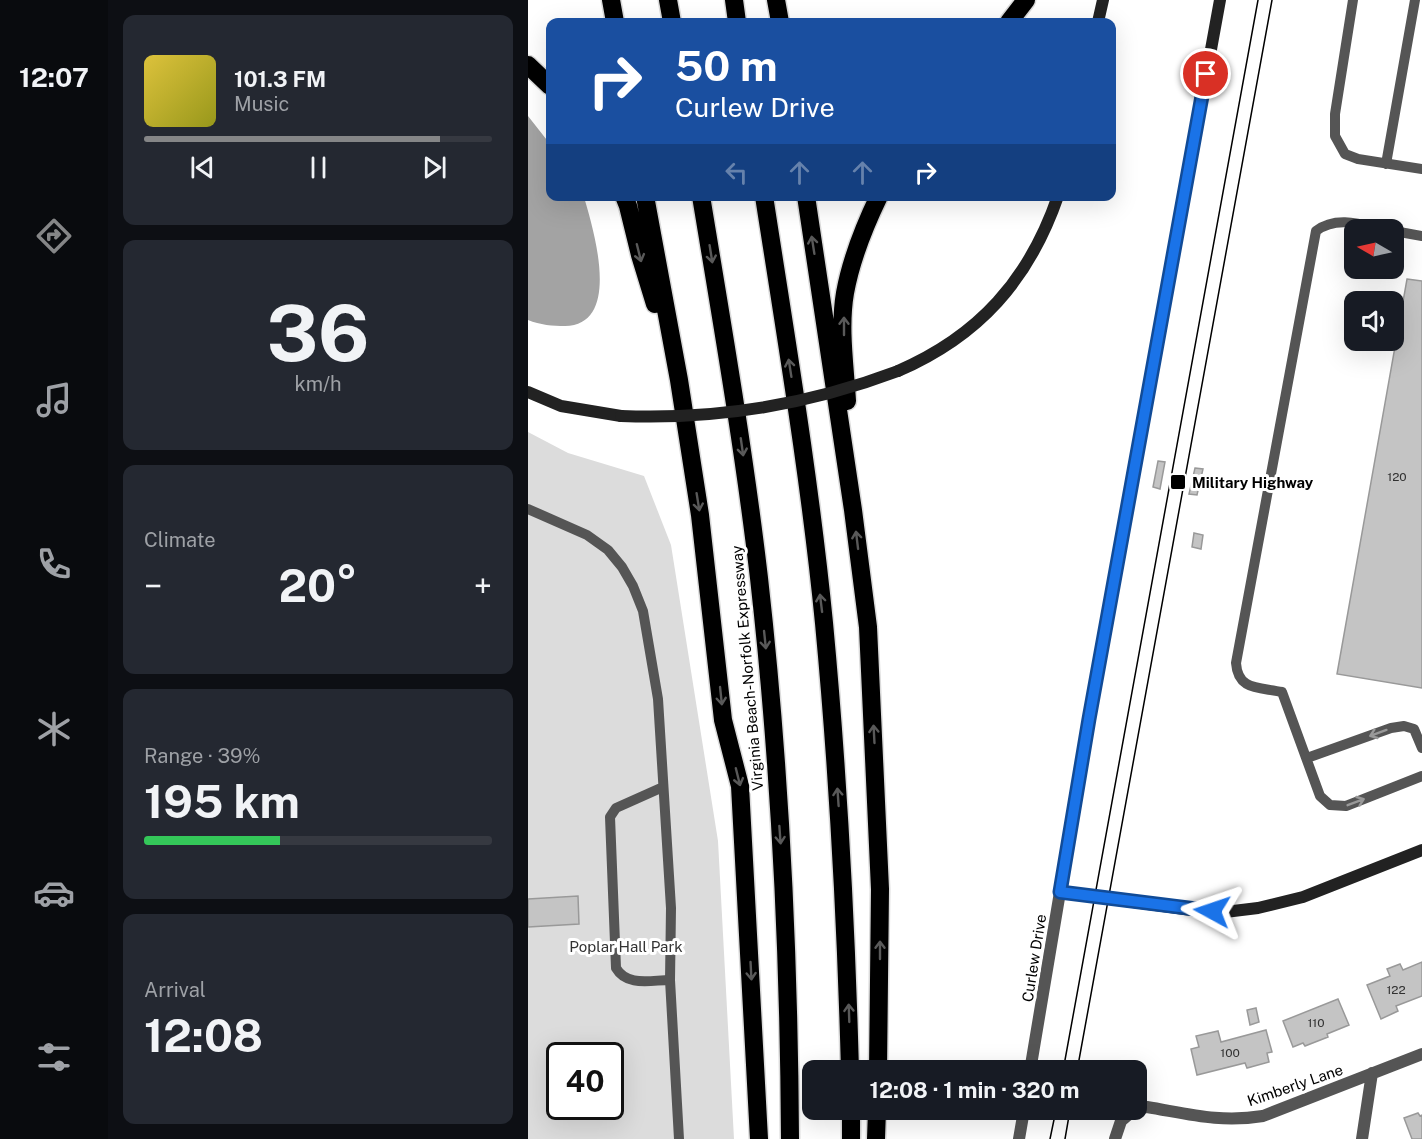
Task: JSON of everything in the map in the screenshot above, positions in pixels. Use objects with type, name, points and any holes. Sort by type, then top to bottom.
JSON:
[{"type":"highway","points":[[611,0],[614,18]]},
{"type":"highway","points":[[668,0],[671,18]]},
{"type":"highway","points":[[734,0],[736,18]]},
{"type":"highway","points":[[776,0],[779,18]]},
{"type":"highway","points":[[1012,18],[1026,0]]},
{"type":"highway","points":[[528,64],[546,82]]},
{"type":"highway","points":[[626,201],[639,255],[679,380]]},
{"type":"highway","points":[[646,201],[679,380],[702,526],[723,720],[740,786],[759,1139]]},
{"type":"highway","name":"Virginia Beach-Norfolk Expressway","points":[[702,201],[741,443],[759,579],[782,863],[790,1139]]},
{"type":"highway","points":[[765,201],[800,435],[824,622],[839,815],[847,956],[850,1060]]},
{"type":"highway","points":[[807,201],[853,510],[867,627],[880,889],[878,1060]]},
{"type":"highway","points":[[853,510],[843,326],[845,294],[865,228],[877,201]]},
{"type":"highway","points":[[851,1120],[851,1139]]},
{"type":"highway","points":[[876,1139],[877,1120]]},
{"type":"street","points":[[1099,18],[1103,0]]},
{"type":"street","name":"Curlew Drive","points":[[1032,1060],[1089,719],[1220,0]]},
{"type":"street","points":[[528,392],[561,406],[621,417],[669,418],[763,408],[863,384],[898,371],[941,350],[976,324],[1001,300],[1022,272],[1037,247],[1056,201]]},
{"type":"street","points":[[1060,892],[1199,911],[1225,912],[1258,908],[1303,897],[1422,850]]},
{"type":"street","name":"Kimberly Lane","points":[[1147,1107],[1213,1119],[1238,1120],[1263,1116],[1422,1054]]},
{"type":"street","points":[[1362,1139],[1372,1073]]},
{"type":"street","points":[[1019,1139],[1022,1120]]},
{"type":"street","points":[[1115,1139],[1122,1120]]},
{"type":"lane","points":[[1353,0],[1335,114],[1335,136],[1345,154],[1358,159],[1422,169]]},
{"type":"lane","points":[[1386,164],[1415,0]]},
{"type":"lane","points":[[1344,222],[1325,224],[1316,231],[1236,663],[1237,676],[1244,684],[1282,692],[1320,796],[1330,806],[1346,806],[1422,776]]},
{"type":"lane","points":[[1404,233],[1422,236]]},
{"type":"lane","points":[[528,509],[587,535],[608,550],[622,567],[633,586],[642,611],[658,699],[671,908],[670,980],[679,1139]]},
{"type":"lane","points":[[1307,759],[1391,728],[1404,726],[1414,729],[1422,748]]},
{"type":"lane","points":[[663,787],[616,808],[610,818],[616,968],[627,981],[670,980]]},
{"type":"green space","name":"Poplar Hall Park","points":[[528,432],[568,453],[644,476],[671,545],[718,841],[734,1139],[528,1139]]},
{"type":"shaded area","points":[[528,116],[546,139],[546,201],[585,201],[593,230],[600,273],[599,293],[594,310],[583,321],[565,326],[546,325],[528,320]]},
{"type":"building","points":[[1407,279],[1422,281],[1422,688],[1337,674],[1394,351],[1404,351],[1404,296]]},
{"type":"building","points":[[1158,461],[1165,462],[1160,489],[1153,487]]},
{"type":"building","points":[[1195,468],[1203,469],[1197,495],[1189,494]]},
{"type":"building","points":[[1194,533],[1203,535],[1201,549],[1192,547]]},
{"type":"building","points":[[578,896],[579,924],[528,927],[528,899]]},
{"type":"building","points":[[1422,962],[1422,996],[1396,1006],[1398,1011],[1381,1019],[1367,985],[1390,976],[1387,969],[1400,964],[1403,970]]},
{"type":"building","points":[[1338,999],[1349,1025],[1327,1034],[1328,1037],[1305,1046],[1303,1043],[1293,1047],[1283,1021]]},
{"type":"building","points":[[1256,1008],[1259,1022],[1250,1025],[1247,1010]]},
{"type":"building","points":[[1266,1030],[1272,1052],[1267,1053],[1269,1062],[1247,1068],[1245,1063],[1197,1075],[1191,1049],[1199,1047],[1196,1036],[1218,1031],[1221,1042]]},
{"type":"building","points":[[1418,1113],[1422,1115],[1422,1139],[1412,1139],[1404,1118]]},
{"type":"tram line","points":[[1065,1060],[1258,0]]},
{"type":"tram line","points":[[1079,1060],[1272,0]]},
{"type":"tram line","points":[[1050,1139],[1054,1120]]},
{"type":"tram line","points":[[1065,1139],[1068,1120]]},
{"type":"place","name":"Military Highway","points":[[1178,482]]},
{"type":"route","points":[[1206,74],[1089,719],[1060,892],[1212,911]]}]
